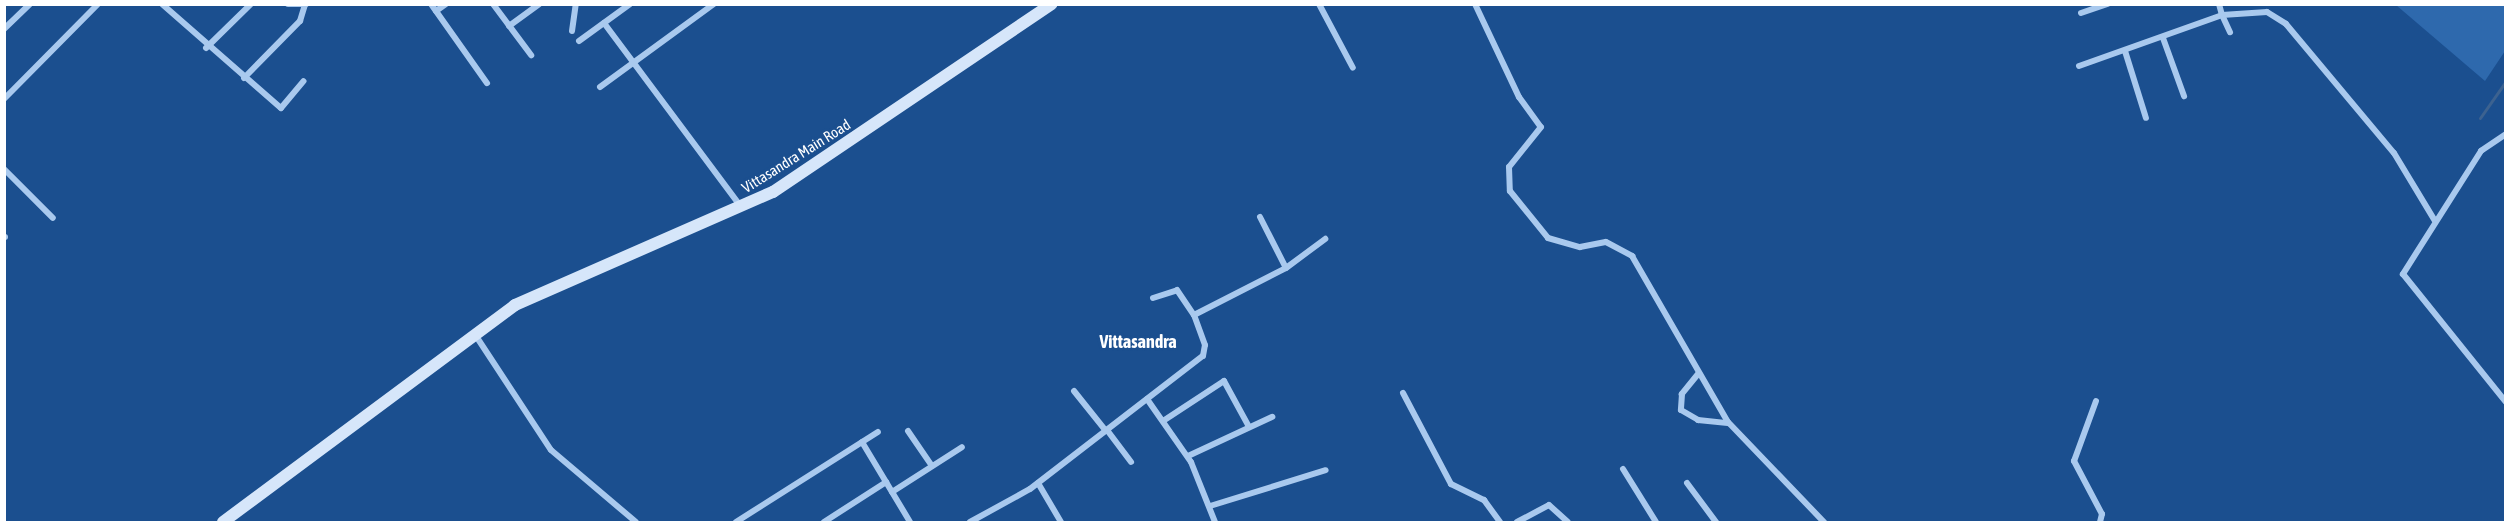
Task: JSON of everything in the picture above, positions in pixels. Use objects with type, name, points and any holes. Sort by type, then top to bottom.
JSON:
[{"type":"street","points":[[4,29],[30,4]]},
{"type":"street","points":[[4,99],[98,4]]},
{"type":"street","points":[[162,4],[206,48],[281,108],[304,81]]},
{"type":"street","points":[[206,48],[251,4]]},
{"type":"street","points":[[244,78],[300,21],[305,5],[288,4]]},
{"type":"street","points":[[431,4],[487,83]]},
{"type":"street","points":[[436,11],[446,4]]},
{"type":"street","points":[[493,4],[531,55]]},
{"type":"street","points":[[509,26],[539,4]]},
{"type":"street","points":[[572,31],[576,4]]},
{"type":"street","points":[[600,87],[714,4]]},
{"type":"street","name":"Vittasandra Main Road","points":[[223,522],[476,336],[541,292],[741,207],[793,179],[1053,4]]},
{"type":"street","points":[[1319,4],[1353,68]]},
{"type":"street","points":[[1475,4],[1519,97],[1541,127],[1509,167],[1510,191],[1548,238],[1580,247],[1606,242],[1632,256],[1728,423],[1824,522]]},
{"type":"street","points":[[2081,13],[2107,4]]},
{"type":"street","points":[[2219,4],[2230,32]]},
{"type":"street","points":[[579,41],[629,5]]},
{"type":"street","points":[[2079,66],[2163,38],[2222,15],[2267,12],[2286,24],[2394,153],[2435,221]]},
{"type":"street","points":[[604,23],[741,207]]},
{"type":"street","points":[[2163,38],[2184,96]]},
{"type":"street","points":[[2125,51],[2146,118]]},
{"type":"street","points":[[2505,134],[2481,151],[2403,274],[2505,402]]},
{"type":"street","points":[[4,169],[53,218]]},
{"type":"street","points":[[1260,217],[1286,268]]},
{"type":"street","points":[[1194,315],[1286,268],[1325,239]]},
{"type":"street","points":[[970,522],[1038,483],[1203,356],[1206,345],[1194,315],[1178,290],[1153,298]]},
{"type":"street","points":[[476,336],[551,450],[636,522]]},
{"type":"street","points":[[1698,374],[1682,394],[1681,410],[1698,420],[1728,423]]},
{"type":"street","points":[[1163,421],[1224,381],[1248,425]]},
{"type":"street","points":[[1074,391],[1131,462]]},
{"type":"street","points":[[1403,393],[1451,484],[1484,500],[1500,522]]},
{"type":"street","points":[[1147,399],[1188,456],[1215,522]]},
{"type":"street","points":[[2096,401],[2074,461],[2102,514],[2100,522]]},
{"type":"street","points":[[1188,456],[1248,425],[1272,417]]},
{"type":"street","points":[[908,431],[932,466]]},
{"type":"street","points":[[736,522],[878,432]]},
{"type":"street","points":[[862,442],[910,522]]},
{"type":"street","points":[[892,492],[962,447]]},
{"type":"street","points":[[1210,506],[1326,470]]},
{"type":"street","points":[[1623,470],[1656,522]]},
{"type":"street","points":[[824,522],[886,482]]},
{"type":"street","points":[[1038,483],[1061,522]]},
{"type":"street","points":[[1688,483],[1716,522]]},
{"type":"street","points":[[1517,522],[1549,505],[1568,522]]},
{"type":"street","points":[[985,515],[989,522]]},
{"type":"shaded area","points":[[2396,5],[2505,5],[2505,51],[2485,81]]},
{"type":"waterway","points":[[2480,118],[2506,81]]},
{"type":"district","name":"Vittasandra","points":[[1138,342]]}]
